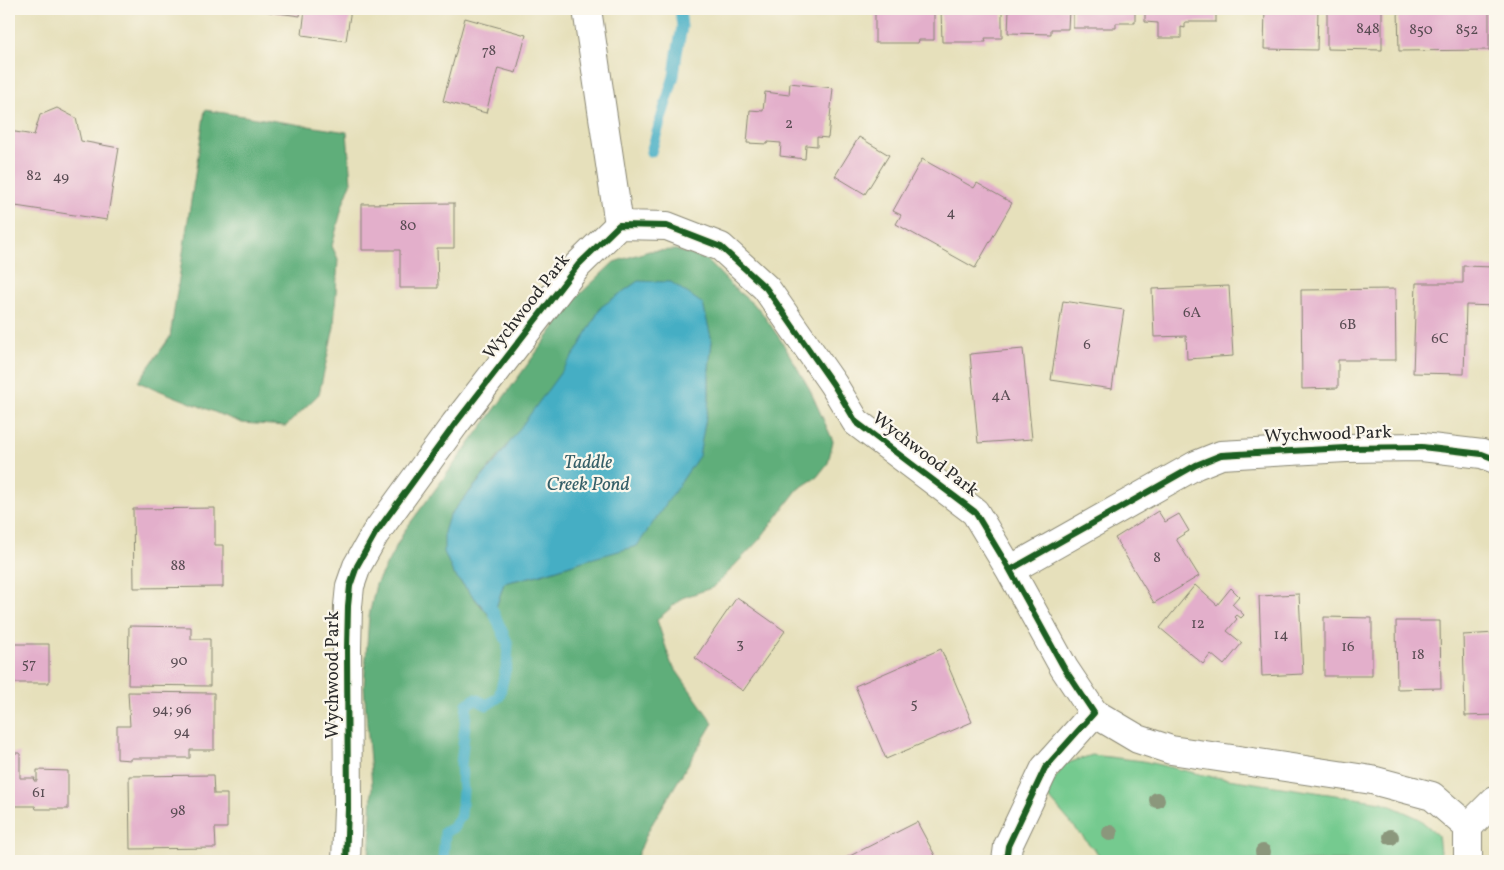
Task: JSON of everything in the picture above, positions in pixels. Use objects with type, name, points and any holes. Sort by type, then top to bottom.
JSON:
[{"type":"street","points":[[587,9],[619,225]]},
{"type":"street","name":"Wychwood Park","points":[[346,861],[348,809],[348,606],[350,586],[357,566],[375,534],[454,424],[578,265],[619,225],[667,226],[721,247],[766,288],[833,384],[856,422],[975,512],[1010,570],[1064,668],[1094,713],[1138,739],[1171,750],[1372,780],[1432,796],[1468,827]]},
{"type":"street","name":"Wychwood Park","points":[[1010,570],[1196,465],[1220,455],[1346,448],[1422,447],[1482,454],[1495,459]]},
{"type":"street","points":[[1006,861],[1008,846],[1045,768],[1094,713]]},
{"type":"street","points":[[1468,861],[1468,827],[1495,800]]},
{"type":"green space","points":[[205,110],[347,132],[351,183],[343,204],[332,246],[338,259],[334,327],[319,394],[286,426],[242,423],[138,382],[170,337]]},
{"type":"green space","points":[[676,250],[707,260],[733,287],[760,310],[782,342],[809,388],[833,441],[828,463],[817,477],[798,489],[759,540],[714,587],[682,598],[657,620],[671,663],[713,723],[649,829],[635,861],[368,861],[372,786],[364,686],[369,616],[376,584],[405,530],[576,298],[614,262],[649,251]],"holes":[[[601,307],[712,341],[709,369],[709,401],[583,561],[504,583],[492,619],[453,573],[449,516],[547,394],[577,351]]]},
{"type":"green space","points":[[1092,755],[1143,761],[1208,776],[1382,802],[1418,818],[1438,835],[1441,861],[1105,861],[1045,793],[1065,764]]},
{"type":"water","name":"Taddle Creek Pond","points":[[638,281],[671,282],[703,304],[712,341],[709,369],[709,401],[699,456],[637,546],[504,583],[496,608],[499,622],[493,619],[453,573],[444,552],[444,532],[449,516],[496,461],[577,350],[601,307]]},
{"type":"building","points":[[256,9],[301,9],[300,16]]},
{"type":"building","points":[[305,9],[351,9],[346,41],[302,35]]},
{"type":"building","points":[[875,9],[934,9],[934,40],[919,40],[918,43],[875,43]]},
{"type":"building","points":[[941,9],[1002,9],[1002,38],[985,38],[986,42],[942,42]]},
{"type":"building","points":[[1009,9],[1069,9],[1068,29],[1051,29],[1051,34],[1008,33]]},
{"type":"building","points":[[1073,9],[1135,9],[1135,23],[1116,23],[1116,28],[1073,28]]},
{"type":"building","points":[[1145,9],[1216,9],[1216,22],[1185,22],[1185,28],[1181,27],[1181,38],[1158,38],[1158,23],[1145,22]]},
{"type":"building","points":[[1265,9],[1318,9],[1317,50],[1264,49]]},
{"type":"building","points":[[1327,9],[1382,9],[1382,50],[1327,49]]},
{"type":"building","points":[[1398,9],[1489,9],[1489,50],[1399,51]]},
{"type":"building","points":[[465,18],[526,35],[516,73],[498,68],[486,113],[443,101]]},
{"type":"building","points":[[790,83],[833,88],[828,138],[817,137],[817,146],[806,145],[805,159],[780,156],[781,143],[747,143],[750,110],[763,111],[765,92],[789,95]]},
{"type":"building","points":[[57,108],[76,118],[81,141],[119,148],[107,220],[9,205],[9,131],[34,135],[40,115]]},
{"type":"building","points":[[859,137],[889,155],[865,194],[835,176]]},
{"type":"building","points":[[922,159],[974,188],[977,183],[1012,203],[975,268],[896,224],[901,215],[893,211]]},
{"type":"building","points":[[454,203],[454,248],[437,248],[438,288],[400,288],[400,250],[362,250],[362,204]]},
{"type":"building","points":[[1463,266],[1495,267],[1495,306],[1466,305],[1464,374],[1413,373],[1416,283],[1463,283]]},
{"type":"building","points":[[1229,286],[1233,356],[1187,359],[1186,336],[1154,337],[1152,289]]},
{"type":"building","points":[[1395,289],[1396,360],[1338,360],[1338,388],[1302,389],[1301,290]]},
{"type":"building","points":[[1063,301],[1124,310],[1112,389],[1051,380]]},
{"type":"building","points":[[1023,349],[1032,439],[978,443],[970,354]]},
{"type":"building","points":[[215,508],[215,545],[223,545],[223,587],[134,588],[133,509]]},
{"type":"building","points":[[1158,511],[1165,522],[1179,514],[1189,531],[1176,539],[1199,576],[1154,603],[1115,538]]},
{"type":"building","points":[[1195,585],[1217,605],[1231,588],[1239,596],[1232,604],[1244,615],[1241,618],[1237,615],[1235,617],[1237,619],[1227,631],[1242,643],[1224,665],[1211,654],[1203,664],[1160,628]]},
{"type":"building","points":[[1299,594],[1303,674],[1262,676],[1259,596]]},
{"type":"building","points":[[737,597],[785,631],[743,691],[695,658]]},
{"type":"building","points":[[1324,617],[1372,618],[1372,676],[1324,676]]},
{"type":"building","points":[[1396,621],[1440,621],[1441,688],[1397,689]]},
{"type":"building","points":[[129,626],[191,627],[191,639],[210,639],[210,686],[128,685]]},
{"type":"building","points":[[1495,633],[1495,715],[1465,716],[1463,635]]},
{"type":"building","points":[[9,644],[49,644],[49,683],[9,683]]},
{"type":"building","points":[[941,649],[972,722],[886,759],[855,686]]},
{"type":"building","points":[[128,692],[214,693],[214,750],[190,750],[190,758],[117,759],[117,726],[130,726]]},
{"type":"building","points":[[9,753],[20,753],[20,778],[35,778],[34,781],[37,781],[37,770],[68,771],[68,809],[36,809],[35,806],[9,806]]},
{"type":"building","points":[[213,775],[214,794],[227,794],[227,828],[215,828],[216,848],[130,849],[129,776]]},
{"type":"building","points":[[917,822],[938,861],[840,861]]},
{"type":"waterway","points":[[651,152],[674,76],[682,27],[680,9]]},
{"type":"waterway","points":[[443,861],[445,832],[454,827],[461,815],[463,790],[461,766],[467,704],[475,699],[487,705],[499,697],[507,663],[508,644],[492,609]]},
{"type":"cycle path","points":[[346,861],[348,809],[348,606],[350,586],[357,566],[375,534],[455,424],[578,265],[619,225],[667,226],[721,247],[766,288],[833,384],[856,422],[975,512],[1010,570],[1064,668],[1094,713],[1045,768],[1008,846],[1006,861]]},
{"type":"cycle path","points":[[1010,570],[1196,465],[1221,455],[1346,448],[1422,447],[1482,454],[1495,459]]}]
